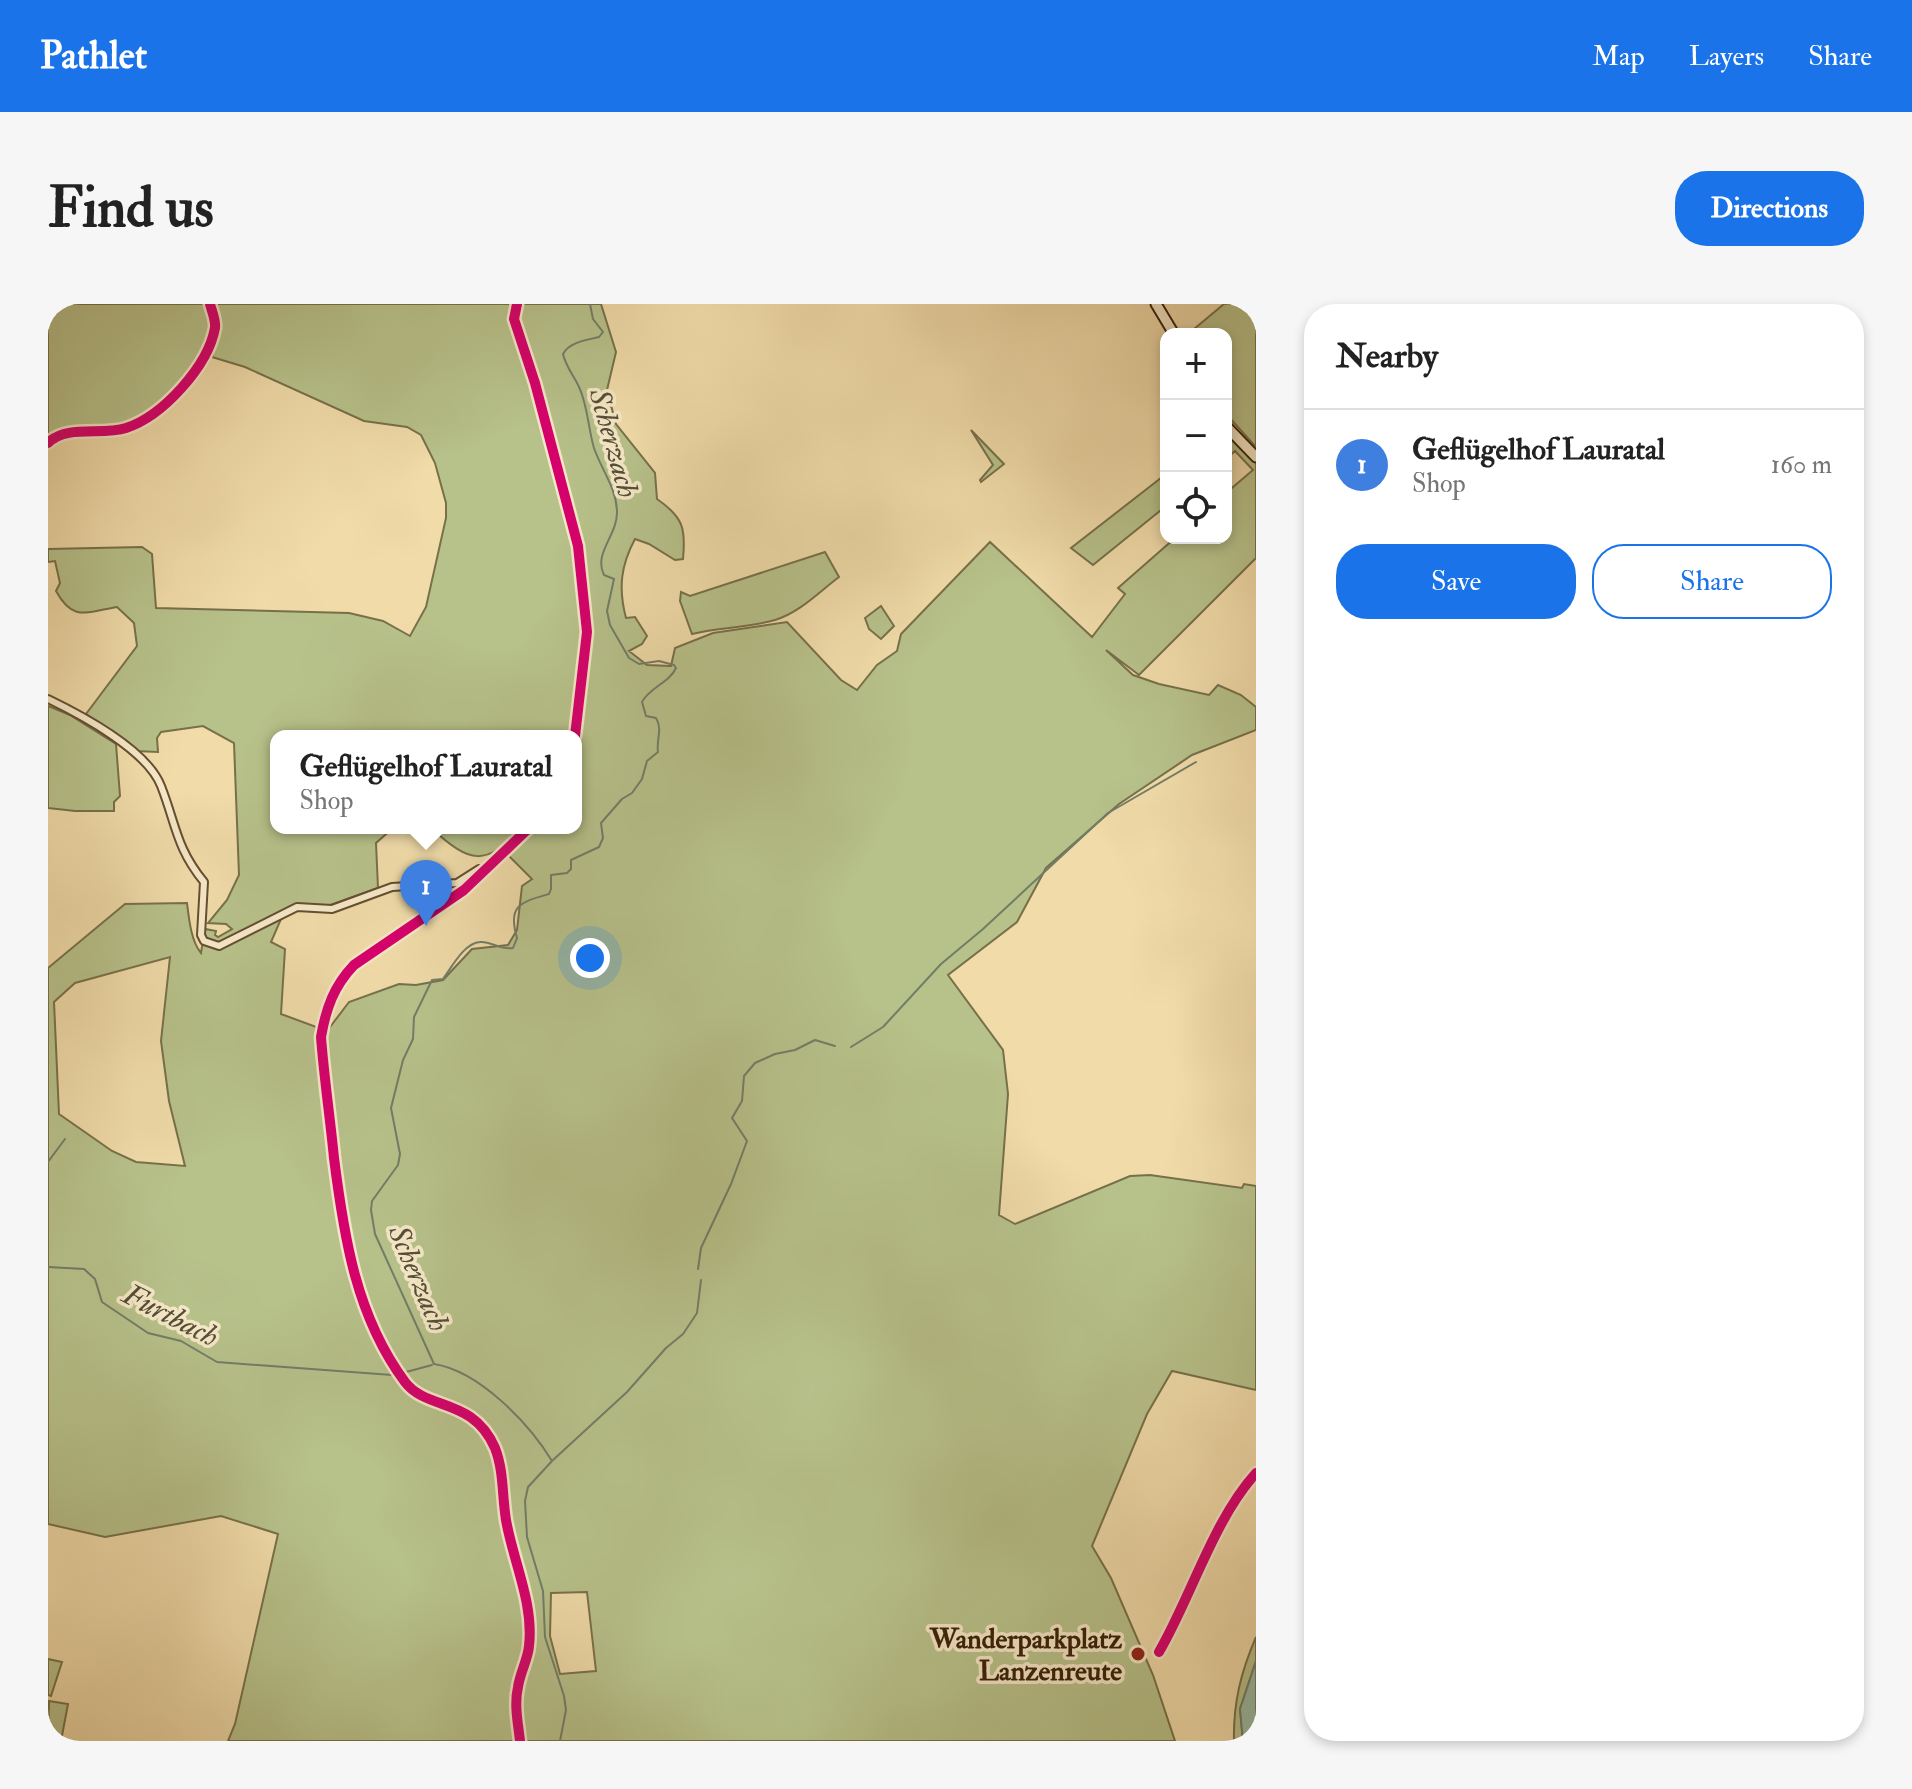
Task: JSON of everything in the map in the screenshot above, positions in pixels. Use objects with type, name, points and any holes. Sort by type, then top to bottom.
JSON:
[{"type":"street","points":[[48,443],[60,435],[127,428],[171,400],[209,348],[216,324],[210,304]]},
{"type":"street","points":[[517,304],[514,319],[538,394],[578,546],[587,632],[576,730]]},
{"type":"street","points":[[1156,304],[1170,328]]},
{"type":"street","points":[[1232,432],[1256,457]]},
{"type":"street","points":[[48,699],[75,712],[138,756],[160,783],[187,860],[204,882],[201,935],[211,945],[219,946],[297,907],[332,909],[392,887],[457,883],[479,869],[485,871]]},
{"type":"street","points":[[520,1741],[517,1689],[529,1648],[530,1630],[524,1591],[506,1522],[499,1463],[487,1434],[477,1423],[450,1405],[416,1392],[404,1381],[377,1336],[361,1298],[353,1274],[340,1205],[321,1037],[333,995],[354,965],[464,890],[523,834]]},
{"type":"street","points":[[1159,1652],[1214,1538],[1242,1489],[1256,1473]]},
{"type":"green space","points":[[48,304],[601,304],[616,352],[607,390],[616,424],[655,473],[657,499],[677,518],[684,539],[683,559],[675,560],[635,539],[630,549],[622,577],[626,618],[635,617],[647,636],[642,644],[629,651],[647,665],[671,666],[675,648],[713,633],[787,622],[841,680],[857,690],[877,665],[897,651],[901,634],[990,542],[1092,637],[1125,594],[1118,588],[1168,544],[1232,544],[1232,488],[1253,470],[1235,451],[1232,454],[1232,439],[1256,462],[1256,558],[1139,675],[1106,650],[1133,675],[1159,684],[1209,695],[1218,685],[1241,695],[1256,707],[1256,730],[1192,755],[1119,804],[1046,868],[1017,922],[948,975],[1003,1050],[1008,1094],[999,1215],[1015,1224],[1130,1176],[1150,1175],[1242,1188],[1244,1184],[1256,1186],[1256,1390],[1172,1371],[1147,1414],[1092,1546],[1111,1578],[1153,1675],[1175,1741],[228,1741],[235,1724],[278,1534],[221,1516],[105,1537],[48,1524],[48,968],[125,904],[187,903],[193,936],[201,953],[205,929],[216,931],[218,937],[232,929],[226,924],[208,923],[227,900],[239,875],[234,743],[203,726],[161,732],[157,738],[158,752],[135,751],[86,714],[137,646],[134,623],[117,607],[81,612],[68,607],[56,591],[60,583],[55,561],[48,562],[48,549],[142,547],[152,554],[156,608],[349,613],[383,621],[410,636],[426,607],[446,518],[446,503],[435,463],[421,435],[407,427],[364,421],[245,367],[212,357],[219,326],[214,323],[191,369],[171,396],[144,417],[119,428],[48,440]],"holes":[[[270,730],[582,730],[582,834],[527,834],[507,854],[532,879],[522,886],[517,930],[508,945],[472,949],[443,980],[416,985],[399,984],[349,1002],[327,1031],[326,1068],[319,1028],[281,1014],[285,949],[271,942],[284,912],[319,909],[378,888],[376,843],[386,834],[270,834]],[[170,957],[161,1041],[169,1101],[185,1166],[136,1162],[112,1151],[59,1114],[54,1002],[75,983]],[[587,1592],[596,1671],[560,1674],[550,1636],[551,1593]]]},
{"type":"green space","points":[[1224,304],[1256,304],[1256,447],[1232,421],[1232,328],[1195,328]]},
{"type":"green space","points":[[971,430],[1004,464],[981,482],[993,465]]},
{"type":"green space","points":[[1160,479],[1160,511],[1093,565],[1071,548]]},
{"type":"green space","points":[[825,552],[839,577],[784,617],[765,623],[692,634],[680,601],[681,592],[690,596]]},
{"type":"green space","points":[[881,606],[894,626],[881,639],[869,629],[865,618]]},
{"type":"green space","points":[[48,706],[70,715],[116,744],[120,796],[114,802],[114,811],[48,808]]},
{"type":"green space","points":[[438,834],[517,834],[498,850],[477,856],[457,849]]},
{"type":"green space","points":[[1256,1637],[1256,1661],[1240,1709],[1243,1741],[1234,1741],[1239,1688]]},
{"type":"green space","points":[[48,1659],[62,1662],[51,1696],[48,1695]]},
{"type":"green space","points":[[49,1701],[68,1704],[61,1741],[48,1741]]},
{"type":"shaded area","points":[[1256,1661],[1256,1741],[1243,1741],[1240,1709]]},
{"type":"waterway","name":"Scherzach","points":[[560,1741],[566,1710],[564,1696],[545,1637],[543,1591],[527,1537],[525,1501],[528,1487],[552,1461],[530,1431],[501,1401],[468,1377],[434,1364],[375,1234],[371,1210],[372,1201],[398,1165],[400,1154],[391,1108],[403,1060],[413,1039],[414,1017],[432,980],[443,979],[459,956],[474,943],[513,948],[517,938],[515,912],[524,903],[549,894],[551,875],[567,873],[571,869],[571,860],[599,847],[603,838],[601,823],[622,799],[632,793],[642,779],[647,761],[658,752],[658,722],[656,718],[646,716],[642,702],[676,668],[659,661],[639,664],[629,658],[610,625],[607,611],[614,579],[604,575],[601,567],[616,520],[616,502],[594,448],[582,394],[563,354],[574,344],[599,337],[603,332],[593,319],[590,304]]},
{"type":"waterway","points":[[851,1047],[883,1027],[941,964],[1108,813],[1196,762]]},
{"type":"waterway","points":[[698,1269],[701,1248],[747,1141],[732,1118],[742,1101],[744,1076],[755,1063],[815,1040],[835,1046]]},
{"type":"waterway","points":[[48,1162],[65,1139]]},
{"type":"waterway","name":"Furtbach","points":[[48,1267],[84,1269],[95,1279],[102,1302],[148,1333],[181,1341],[217,1362],[392,1375]]},
{"type":"waterway","points":[[553,1460],[627,1392],[666,1348],[683,1334],[697,1313],[701,1280]]},
{"type":"waterway","name":"Furtbach","points":[[406,1372],[432,1365]]},
{"type":"cycle path","points":[[48,443],[56,437],[75,432],[126,428],[155,413],[169,401],[194,373],[211,343],[215,325],[210,304]]},
{"type":"cycle path","points":[[517,304],[514,319],[535,383],[578,546],[587,632],[576,730]]},
{"type":"cycle path","points":[[520,1741],[516,1700],[530,1630],[522,1582],[506,1520],[498,1457],[486,1432],[475,1420],[425,1397],[405,1382],[375,1330],[355,1275],[342,1217],[321,1037],[332,998],[354,965],[464,890],[523,834]]},
{"type":"cycle path","points":[[1159,1652],[1215,1535],[1256,1473]]},
{"type":"place","name":"Geflügelhof Lauratal","points":[[426,926]]},
{"type":"place","name":"Wanderparkplatz Lanzenreute","points":[[1138,1654]]}]
